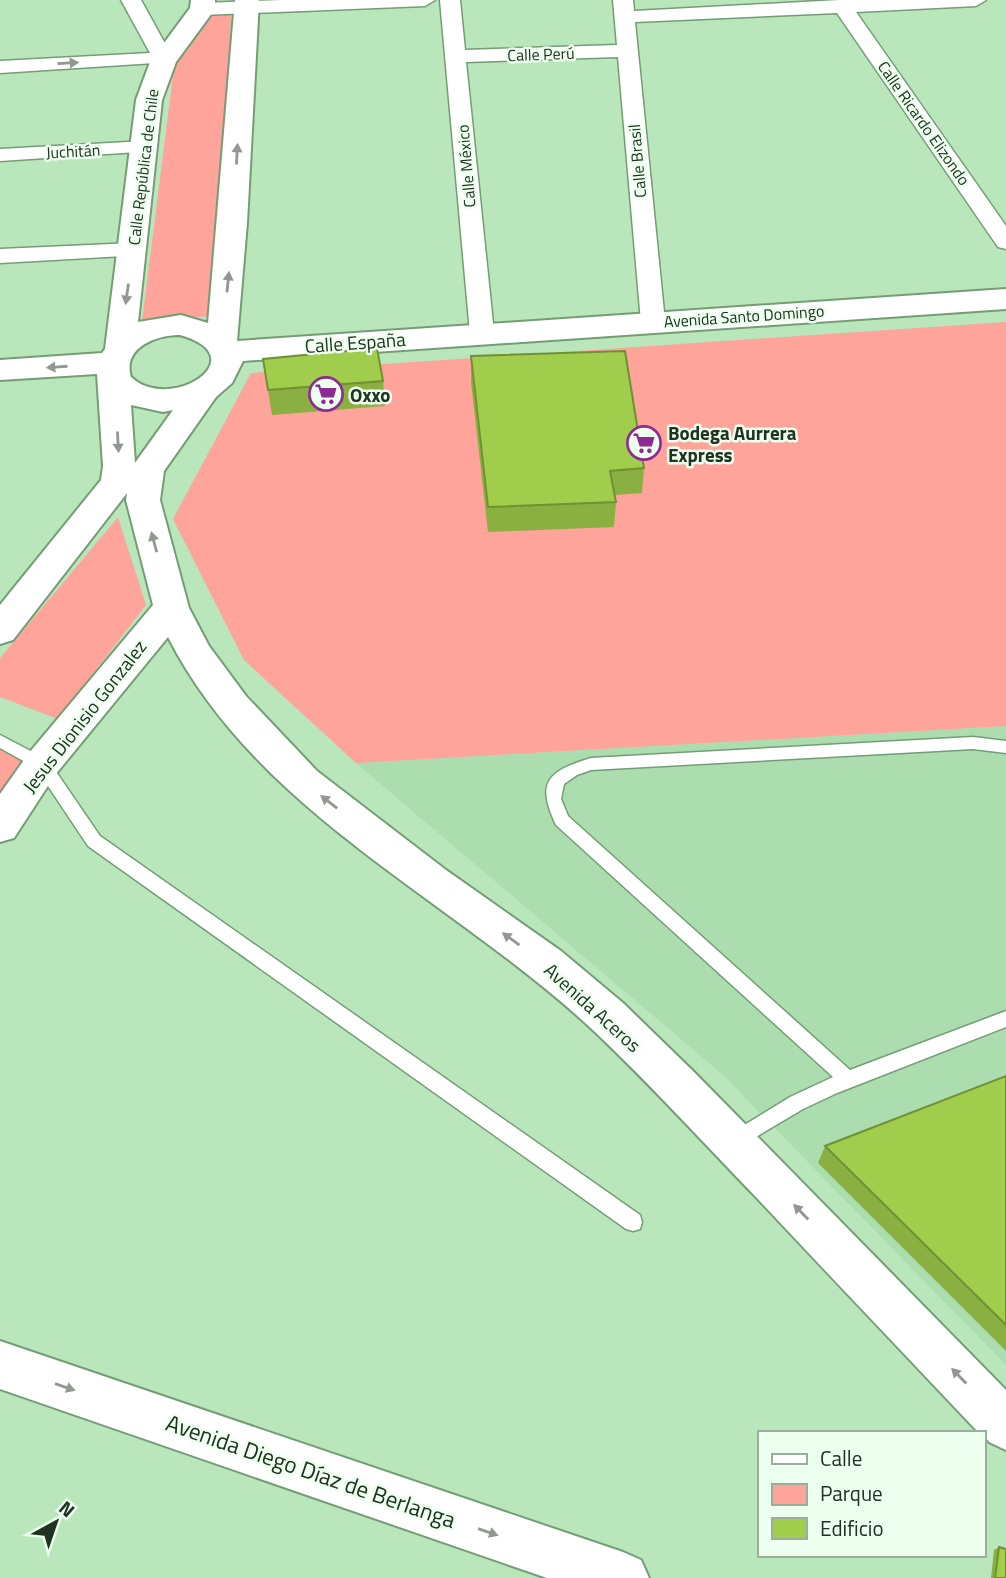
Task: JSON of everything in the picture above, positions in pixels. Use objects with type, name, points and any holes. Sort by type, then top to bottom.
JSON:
[{"type":"street","points":[[0,67],[163,58],[131,0]]},
{"type":"street","points":[[203,4],[425,0]]},
{"type":"street","name":"Calle México","points":[[450,0],[482,333]]},
{"type":"street","points":[[624,8],[976,0]]},
{"type":"street","name":"Calle República de Chile","points":[[116,362],[134,250],[149,100],[163,58],[203,4]]},
{"type":"street","points":[[0,630],[130,485],[148,469],[203,392],[224,373],[228,362],[225,346],[247,4]]},
{"type":"street","name":"Calle Ricardo Elizondo","points":[[842,5],[1006,242]]},
{"type":"street","name":"Calle Brasil","points":[[624,8],[653,322]]},
{"type":"street","name":"Calle Perú","points":[[456,57],[627,51]]},
{"type":"street","name":"Juchitán","points":[[0,155],[146,147]]},
{"type":"street","points":[[0,256],[134,250]]},
{"type":"street","name":"Avenida Santo Domingo","points":[[482,333],[1006,299]]},
{"type":"street","points":[[130,485],[119,466],[116,362],[131,338],[163,326],[198,327],[225,346]]},
{"type":"street","name":"Calle España","points":[[225,346],[482,333]]},
{"type":"street","points":[[0,370],[116,362]]},
{"type":"street","points":[[116,362],[128,391],[156,400],[188,397],[203,392]]},
{"type":"street","name":"Avenida Aceros","points":[[130,485],[143,500],[171,608],[196,656],[233,706],[303,782],[432,882],[546,964],[608,1017],[733,1142],[1006,1425]]},
{"type":"street","name":"Jesus Dionisio Gonzalez","points":[[0,826],[42,764],[171,608]]},
{"type":"street","name":"Avenida Diego Díaz de Berlanga","points":[[0,1365],[623,1578]]},
{"type":"lane","points":[[0,741],[42,764],[94,841],[633,1222]]},
{"type":"lane","points":[[848,1080],[562,820],[552,799],[557,781],[572,770],[592,764],[973,743],[1006,747]]},
{"type":"lane","points":[[733,1142],[755,1126],[848,1080],[1006,1019]]},
{"type":"shaded area","points":[[1006,726],[1006,1365],[723,1075],[356,763]]},
{"type":"green space","points":[[216,13],[231,13],[225,173],[210,316],[142,322],[176,51]]},
{"type":"green space","points":[[1006,322],[1006,726],[356,763],[244,660],[173,519],[251,373]]},
{"type":"green space","points":[[118,517],[146,605],[58,719],[0,697],[0,658]]},
{"type":"green space","points":[[0,749],[27,759],[0,797]]},
{"type":"building","points":[[377,348],[383,381],[268,390],[263,359]]},
{"type":"building","points":[[625,351],[644,468],[610,471],[616,502],[488,507],[471,356]]},
{"type":"building","points":[[1006,1076],[1006,1325],[825,1146]]},
{"type":"building","points":[[999,1547],[1006,1549],[1006,1578],[995,1578]]},
{"type":"place","name":"Oxxo","points":[[326,394]]},
{"type":"place","name":"Bodega Aurrera Express","points":[[644,443]]}]
